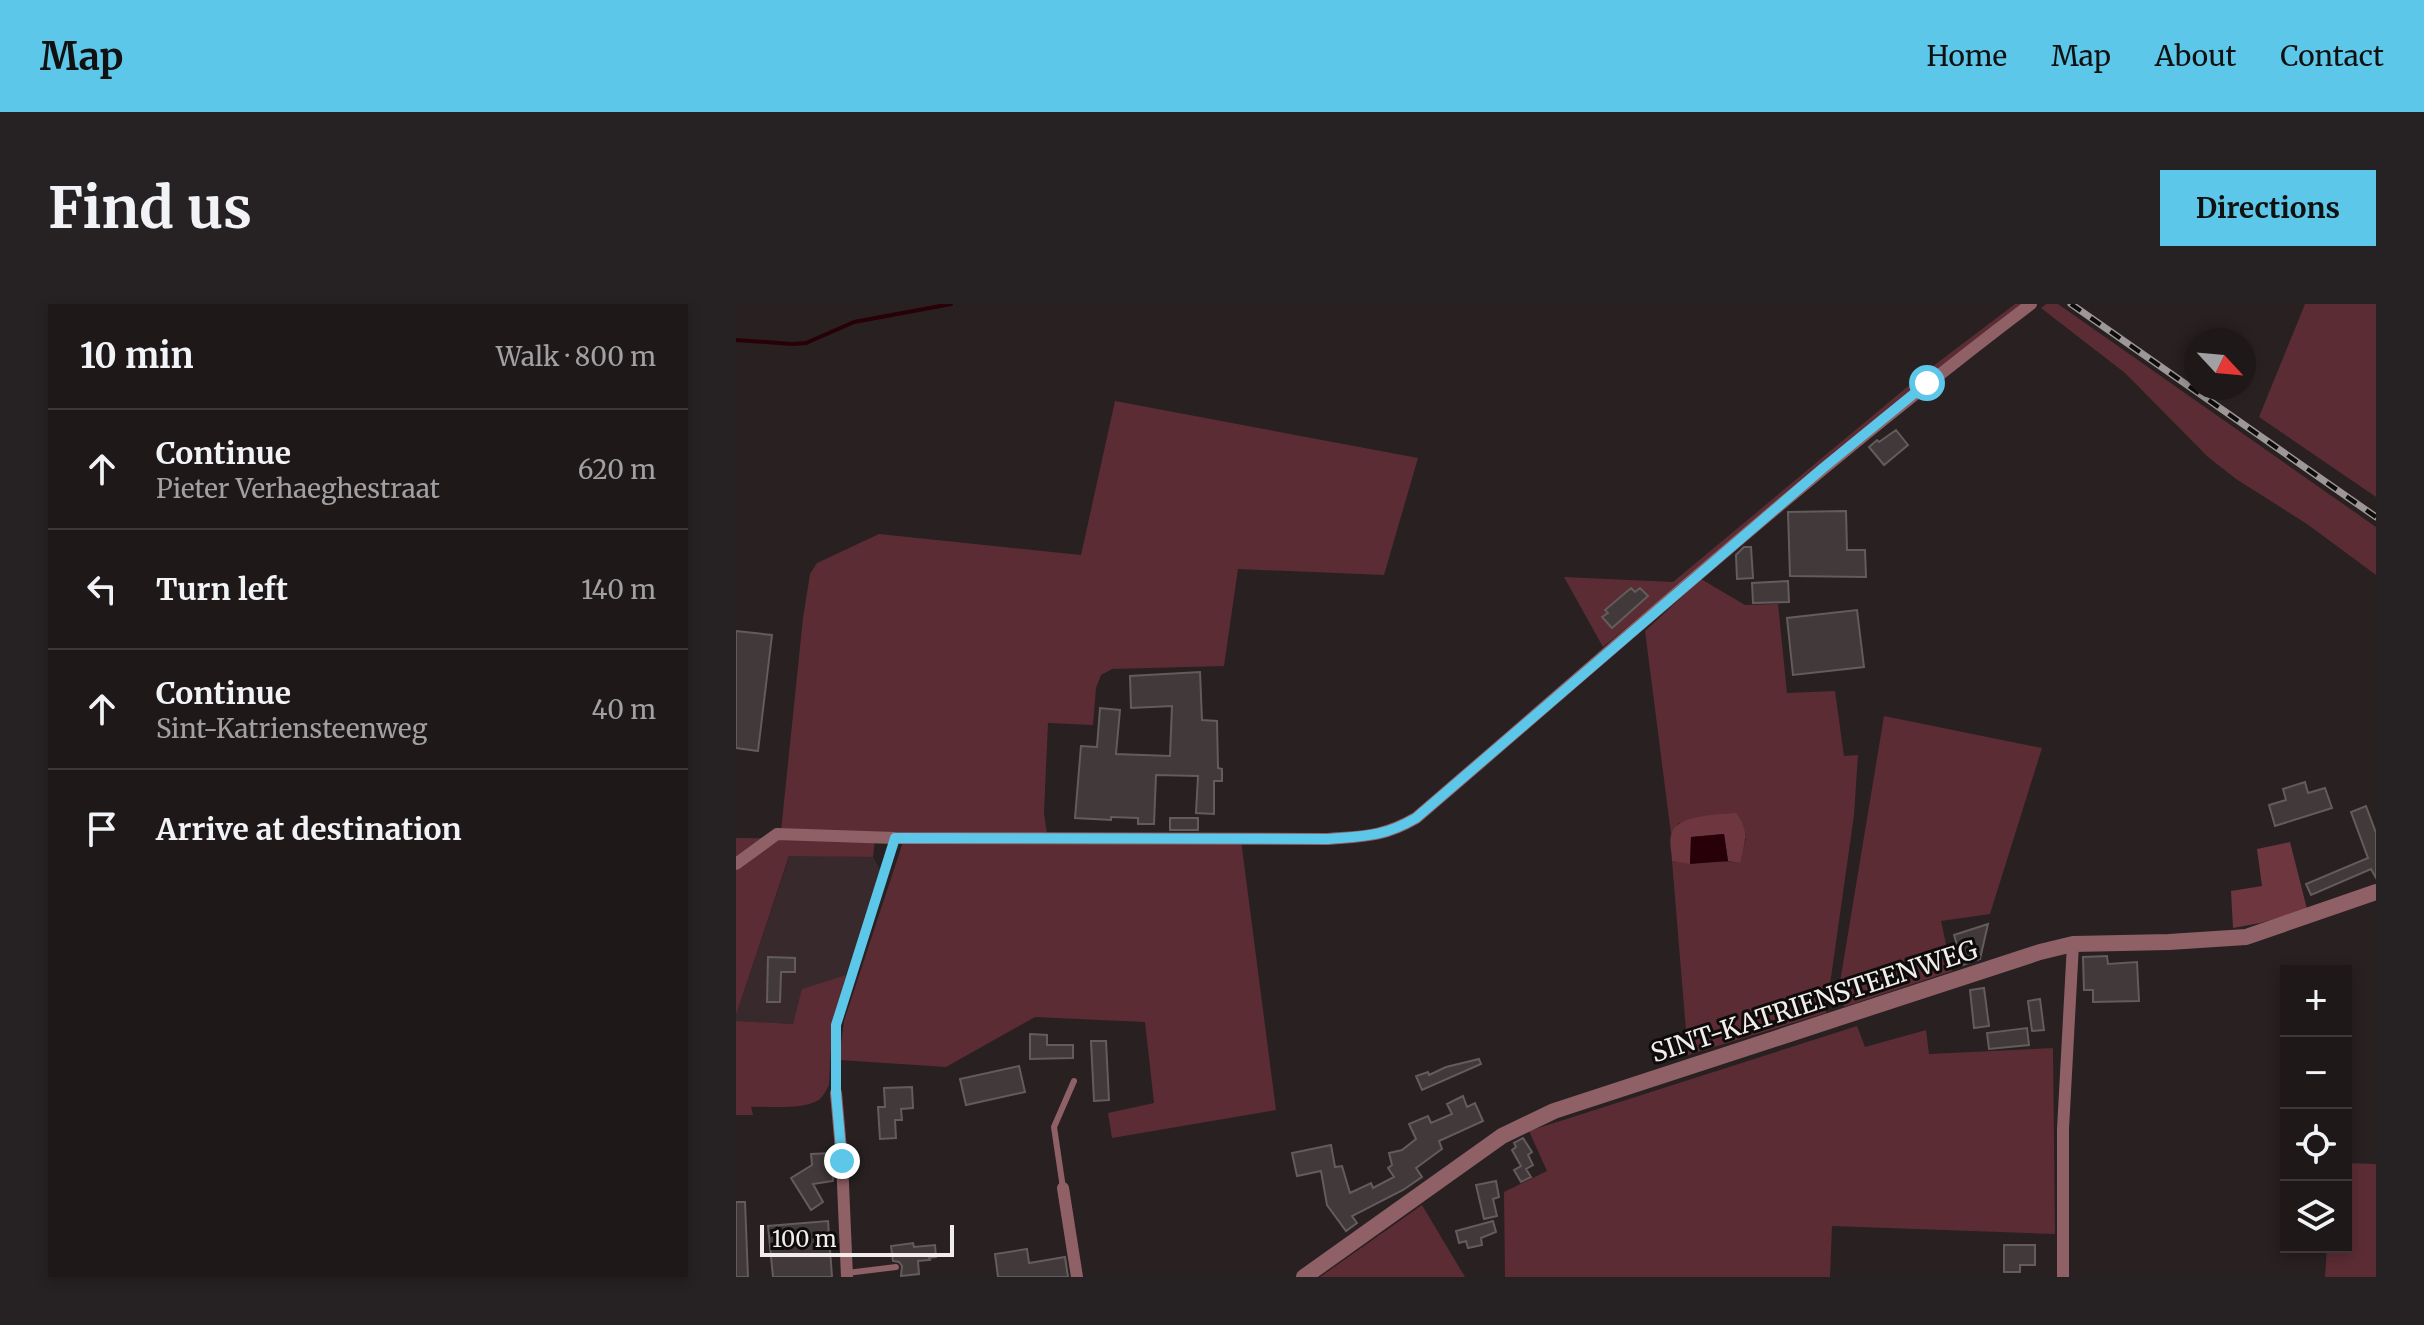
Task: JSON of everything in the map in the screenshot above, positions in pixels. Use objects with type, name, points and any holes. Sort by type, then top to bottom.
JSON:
[{"type":"street","points":[[736,864],[777,834],[895,838],[1328,839],[1378,836],[1394,831],[1416,818],[1834,459],[2031,304]]},
{"type":"street","name":"SINT-KATRIENSTEENWEG","points":[[1308,1276],[1502,1136],[1554,1111],[2040,952],[2073,944],[2246,937],[2376,892]]},
{"type":"street","points":[[2063,1277],[2063,1129],[2073,944]]},
{"type":"street","points":[[836,1093],[847,1275]]},
{"type":"street","points":[[1063,1188],[1077,1277]]},
{"type":"lane","points":[[1063,1188],[1054,1127],[1074,1081]]},
{"type":"lane","points":[[847,1275],[896,1267]]},
{"type":"path","points":[[836,1093],[836,1025],[895,838]]},
{"type":"shaded area","points":[[2015,304],[2024,304],[1603,647],[1564,577],[1673,582],[1924,373]]},
{"type":"shaded area","points":[[2046,304],[2058,304],[2184,392],[2184,400],[2195,400],[2376,527],[2376,575],[2208,457],[2125,373],[2041,308]]},
{"type":"shaded area","points":[[2305,304],[2376,304],[2376,497],[2259,417]]},
{"type":"shaded area","points":[[1115,401],[1418,458],[1384,575],[1238,569],[1224,666],[1112,669],[1101,675],[1096,688],[1093,725],[1048,723],[1044,813],[1047,834],[781,831],[803,618],[810,574],[817,563],[879,534],[1081,555]]},
{"type":"shaded area","points":[[1701,579],[1745,605],[1778,604],[1787,693],[1835,691],[1844,756],[1858,755],[1854,815],[1826,1013],[1688,1055],[1672,861],[1739,863],[1746,839],[1679,823],[1671,834],[1645,631]]},
{"type":"shaded area","points":[[1884,716],[2042,748],[1990,914],[1941,921],[1952,971],[1844,1007],[1838,994]]},
{"type":"shaded area","points":[[1736,813],[1745,831],[1740,863],[1728,861],[1724,834],[1691,837],[1690,864],[1672,861],[1670,844],[1674,828],[1689,819]]},
{"type":"shaded area","points":[[1724,834],[1728,861],[1690,864],[1691,837]]},
{"type":"shaded area","points":[[736,838],[875,839],[873,857],[789,856],[736,1015]]},
{"type":"shaded area","points":[[1241,840],[1276,1110],[1112,1138],[1108,1113],[1154,1103],[1145,1022],[1035,1017],[946,1067],[839,1060],[844,1021],[903,842]]},
{"type":"shaded area","points":[[2290,842],[2307,909],[2233,928],[2231,891],[2262,886],[2257,849]]},
{"type":"shaded area","points":[[790,855],[873,857],[881,871],[846,975],[803,989],[793,1024],[736,1021],[736,1015]]},
{"type":"shaded area","points":[[846,975],[832,1023],[829,1085],[823,1096],[802,1106],[751,1107],[753,1115],[736,1115],[736,1021],[793,1024],[802,989]]},
{"type":"shaded area","points":[[1857,1026],[1865,1047],[1926,1030],[1929,1054],[2053,1048],[2055,1234],[1832,1226],[1830,1277],[1505,1277],[1504,1192],[1547,1171],[1529,1131]]},
{"type":"shaded area","points":[[2352,1163],[2376,1164],[2376,1277],[2325,1277],[2327,1253],[2352,1253]]},
{"type":"shaded area","points":[[1422,1205],[1465,1277],[1320,1277]]},
{"type":"building","points":[[1896,430],[1908,445],[1884,465],[1869,447]]},
{"type":"building","points":[[1846,511],[1847,550],[1865,550],[1866,577],[1790,576],[1788,512]]},
{"type":"building","points":[[1744,547],[1751,547],[1753,578],[1737,579],[1736,555]]},
{"type":"building","points":[[1788,581],[1789,602],[1753,603],[1752,583]]},
{"type":"building","points":[[1631,588],[1635,592],[1640,588],[1648,596],[1612,628],[1602,617],[1608,613],[1605,610]]},
{"type":"building","points":[[1857,610],[1864,667],[1793,675],[1787,618]]},
{"type":"building","points":[[736,631],[772,635],[758,751],[736,748]]},
{"type":"building","points":[[1200,672],[1202,720],[1217,721],[1218,768],[1222,769],[1222,781],[1214,781],[1214,814],[1196,813],[1198,776],[1156,775],[1154,824],[1138,824],[1138,818],[1075,818],[1081,746],[1097,747],[1100,708],[1120,710],[1116,754],[1170,756],[1172,706],[1131,708],[1130,676]]},
{"type":"building","points":[[2305,782],[2308,793],[2325,788],[2332,808],[2275,826],[2269,805],[2286,800],[2283,789]]},
{"type":"building","points":[[2366,806],[2376,833],[2376,878],[2371,869],[2311,895],[2306,884],[2368,858],[2351,812]]},
{"type":"building","points":[[1170,818],[1198,818],[1198,830],[1170,830]]},
{"type":"building","points":[[1988,924],[1980,959],[1963,965],[1954,935]]},
{"type":"building","points":[[2107,956],[2108,964],[2137,962],[2139,1001],[2093,1002],[2093,990],[2084,990],[2083,957]]},
{"type":"building","points":[[768,957],[795,958],[795,972],[781,972],[780,1002],[767,1002]]},
{"type":"building","points":[[1984,988],[1989,1026],[1974,1028],[1970,990]]},
{"type":"building","points":[[2040,999],[2044,1030],[2032,1031],[2028,1001]]},
{"type":"building","points":[[2027,1028],[2029,1045],[1989,1049],[1987,1033]]},
{"type":"building","points":[[1030,1034],[1047,1035],[1047,1045],[1073,1045],[1073,1058],[1030,1059]]},
{"type":"building","points":[[1091,1041],[1106,1041],[1109,1100],[1094,1101]]},
{"type":"building","points":[[1479,1059],[1481,1064],[1422,1090],[1416,1076],[1428,1072],[1429,1075],[1446,1067]]},
{"type":"building","points":[[1019,1066],[1025,1092],[966,1105],[960,1079]]},
{"type":"building","points":[[912,1087],[913,1108],[901,1109],[902,1120],[895,1120],[896,1138],[880,1139],[878,1107],[885,1107],[884,1088]]},
{"type":"building","points":[[1463,1096],[1467,1107],[1475,1103],[1483,1121],[1439,1141],[1442,1149],[1416,1168],[1422,1177],[1352,1216],[1357,1223],[1346,1231],[1327,1205],[1321,1171],[1297,1176],[1292,1153],[1331,1145],[1335,1167],[1342,1166],[1350,1193],[1371,1183],[1373,1188],[1394,1177],[1388,1168],[1392,1165],[1389,1153],[1402,1150],[1416,1139],[1409,1124],[1428,1116],[1431,1123],[1452,1114],[1447,1104]]},
{"type":"building","points":[[1523,1138],[1532,1152],[1528,1155],[1533,1165],[1526,1169],[1531,1177],[1521,1182],[1514,1170],[1521,1166],[1512,1150],[1516,1147],[1514,1143]]},
{"type":"building","points":[[832,1153],[833,1181],[813,1184],[823,1202],[811,1210],[791,1178],[812,1165],[811,1154]]},
{"type":"building","points":[[1496,1181],[1499,1197],[1493,1199],[1497,1216],[1484,1219],[1476,1185]]},
{"type":"building","points":[[736,1202],[745,1202],[748,1277],[736,1277]]},
{"type":"building","points":[[828,1221],[832,1277],[773,1277],[768,1226]]},
{"type":"building","points":[[1493,1221],[1496,1232],[1481,1238],[1482,1245],[1468,1248],[1466,1241],[1459,1243],[1456,1231]]},
{"type":"building","points":[[913,1243],[914,1247],[935,1245],[936,1257],[918,1261],[919,1274],[901,1276],[902,1266],[893,1261],[891,1246]]},
{"type":"building","points":[[2004,1245],[2035,1245],[2035,1265],[2020,1265],[2020,1272],[2004,1272]]},
{"type":"building","points":[[1027,1249],[1029,1263],[1065,1257],[1068,1277],[998,1277],[995,1254]]},
{"type":"waterway","points":[[736,340],[806,343],[854,322],[951,304]]},
{"type":"railway","points":[[2071,304],[2376,517]]},
{"type":"route","points":[[842,1161],[836,1093],[836,1025],[895,838],[1328,839],[1378,836],[1394,831],[1416,818],[1823,468],[1927,383]]}]
